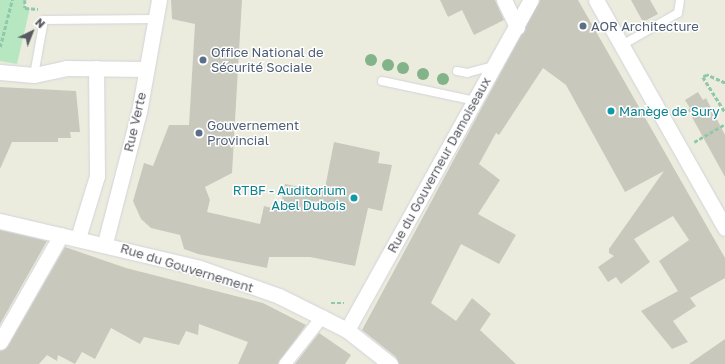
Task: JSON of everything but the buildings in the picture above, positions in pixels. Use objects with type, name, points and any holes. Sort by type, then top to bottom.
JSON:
[{"type":"street","name":"Rue Verte","points":[[105,243],[139,112],[145,69],[159,0]]},
{"type":"street","points":[[504,0],[517,27]]},
{"type":"street","name":"Rue du Gouverneur Damoiseaux","points":[[347,330],[531,0]]},
{"type":"street","points":[[596,0],[725,228]]},
{"type":"street","points":[[78,238],[97,176],[96,68]]},
{"type":"street","points":[[0,72],[34,74],[96,68],[145,69]]},
{"type":"street","name":"Rue du Gouvernement","points":[[0,221],[105,243],[200,268],[279,296],[323,316],[347,330],[390,364]]},
{"type":"street","points":[[0,342],[61,235]]},
{"type":"street","points":[[285,364],[323,316]]},
{"type":"lane","points":[[622,46],[678,13],[680,0]]},
{"type":"lane","points":[[34,74],[44,20],[156,20]]},
{"type":"lane","points":[[456,71],[467,73],[495,66]]},
{"type":"lane","points":[[382,81],[475,101]]},
{"type":"path","points":[[0,47],[12,0]]},
{"type":"path","points":[[25,0],[25,8],[35,8]]},
{"type":"path","points":[[725,83],[707,75],[703,77],[725,112]]},
{"type":"path","points":[[681,150],[725,124]]},
{"type":"path","points":[[325,300],[349,302]]},
{"type":"green space","points":[[0,0],[25,0],[25,8],[30,8],[17,64],[0,61]]},
{"type":"place","name":"AOR Architecture","points":[[583,26]]},
{"type":"place","name":"Office National de Sécurité Sociale","points":[[203,60]]},
{"type":"place","name":"Manège de Sury","points":[[611,111]]},
{"type":"place","name":"Gouvernement Provincial","points":[[199,133]]},
{"type":"place","name":"RTBF - Auditorium Abel Dubois","points":[[354,198]]}]
